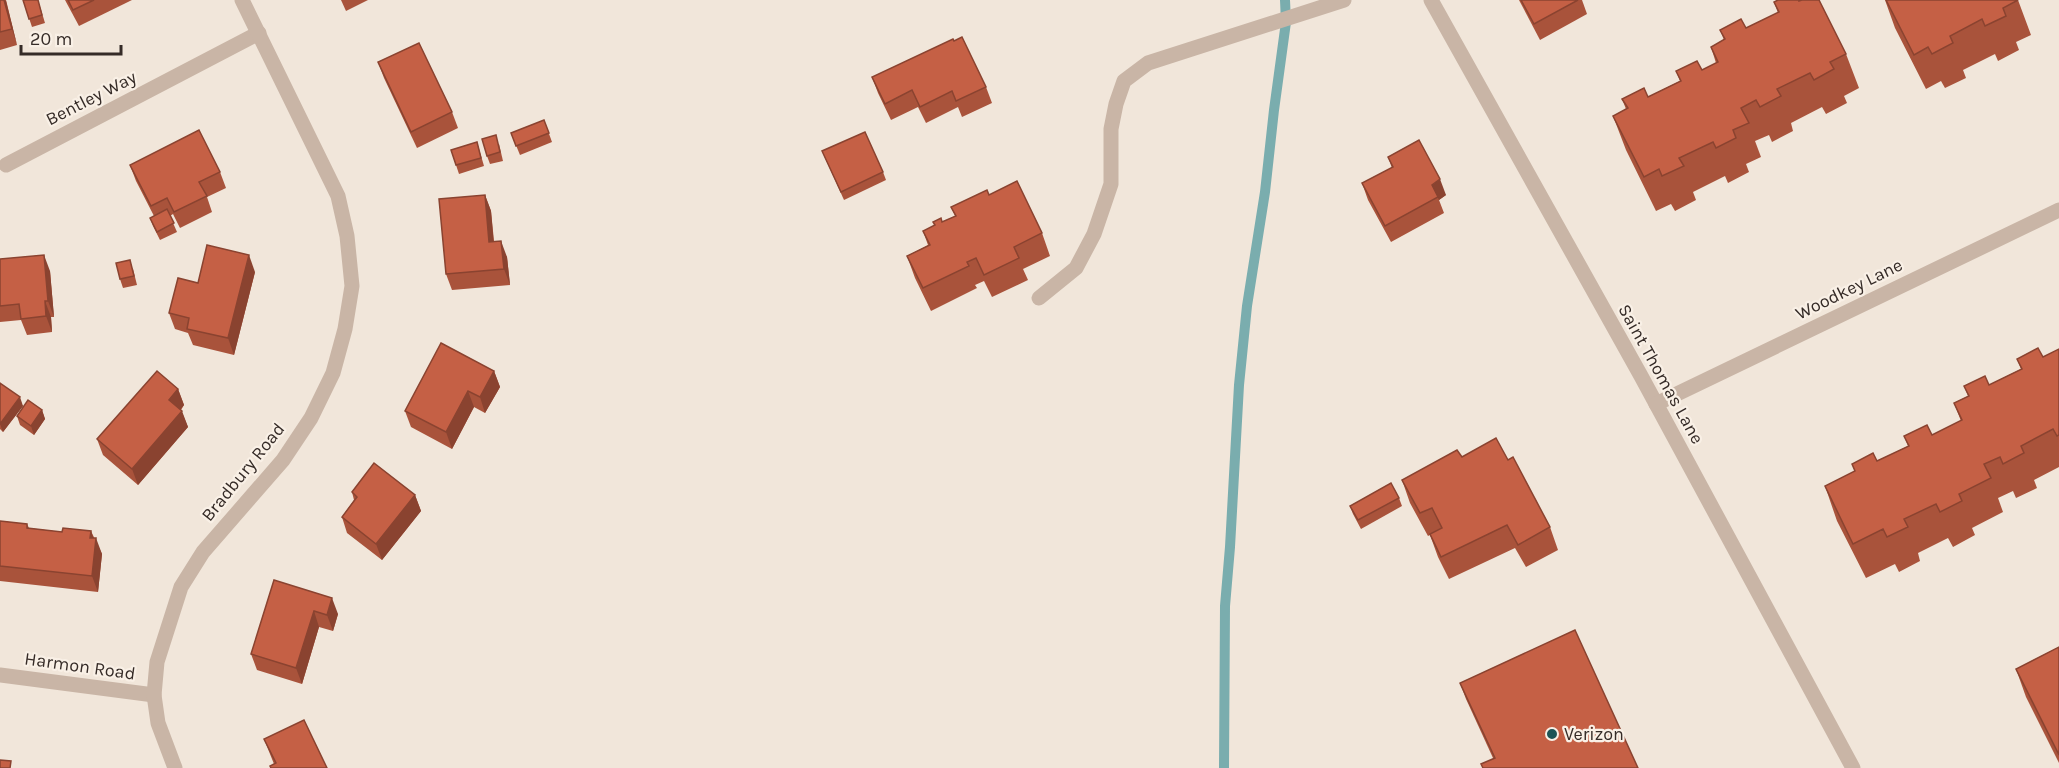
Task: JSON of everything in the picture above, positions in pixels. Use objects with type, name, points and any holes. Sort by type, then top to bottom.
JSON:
[{"type":"street","name":"Bradbury Road","points":[[175,768],[158,723],[154,695],[157,662],[181,587],[203,552],[283,460],[310,418],[333,373],[345,329],[352,286],[347,236],[338,196],[242,0]]},
{"type":"street","points":[[1039,298],[1076,268],[1094,234],[1111,184],[1111,129],[1124,81],[1148,63],[1344,0]]},
{"type":"street","name":"Saint Thomas Lane","points":[[1431,0],[1656,404],[1853,768]]},
{"type":"street","name":"Bentley Way","points":[[6,165],[259,33]]},
{"type":"street","name":"Woodkey Lane","points":[[1656,404],[2059,210]]},
{"type":"street","name":"Harmon Road","points":[[0,675],[154,695]]},
{"type":"building","points":[[0,0],[4,0],[12,29],[0,32]]},
{"type":"building","points":[[23,0],[38,0],[42,15],[29,19]]},
{"type":"building","points":[[68,0],[94,0],[73,10]]},
{"type":"building","points":[[1521,0],[1578,0],[1534,24]]},
{"type":"building","points":[[1778,0],[1819,0],[1846,54],[1830,62],[1834,69],[1814,80],[1810,73],[1777,89],[1781,96],[1760,107],[1756,100],[1741,108],[1749,123],[1733,130],[1736,138],[1716,148],[1713,142],[1679,158],[1684,166],[1662,176],[1659,169],[1644,177],[1613,116],[1628,108],[1622,99],[1644,88],[1648,97],[1681,81],[1676,71],[1697,61],[1702,70],[1718,62],[1711,47],[1725,39],[1720,30],[1741,19],[1746,28],[1779,12],[1774,2]]},
{"type":"building","points":[[1886,0],[2018,0],[2003,8],[2006,16],[1985,26],[1982,19],[1950,36],[1953,43],[1932,54],[1928,47],[1914,55]]},
{"type":"building","points":[[962,37],[986,87],[956,101],[952,91],[920,107],[912,90],[885,104],[872,77],[953,39],[954,41]]},
{"type":"building","points":[[419,43],[452,112],[411,132],[378,62]]},
{"type":"building","points":[[544,120],[549,133],[516,146],[511,133]]},
{"type":"building","points":[[199,130],[220,172],[199,182],[207,196],[174,212],[167,198],[151,206],[130,165]]},
{"type":"building","points":[[865,132],[883,172],[841,192],[822,151]]},
{"type":"building","points":[[496,135],[500,152],[487,156],[482,139]]},
{"type":"building","points":[[1419,140],[1440,179],[1432,185],[1438,197],[1385,226],[1362,183],[1393,167],[1388,157]]},
{"type":"building","points":[[477,142],[481,158],[456,165],[451,150]]},
{"type":"building","points":[[1017,181],[1042,233],[1014,247],[1019,258],[984,275],[976,258],[967,262],[969,266],[923,288],[907,256],[930,245],[923,231],[935,225],[933,222],[941,218],[942,222],[956,216],[951,207],[987,190],[989,195]]},
{"type":"building","points":[[485,195],[489,242],[501,241],[504,269],[446,274],[439,199]]},
{"type":"building","points":[[167,209],[174,223],[157,232],[150,218]]},
{"type":"building","points":[[207,245],[249,255],[228,338],[187,329],[189,318],[169,313],[178,278],[198,283]]},
{"type":"building","points":[[44,255],[48,301],[45,301],[46,316],[21,319],[19,304],[0,306],[0,259]]},
{"type":"building","points":[[130,260],[134,276],[120,279],[116,263]]},
{"type":"building","points":[[441,343],[494,371],[480,397],[468,391],[446,432],[405,411]]},
{"type":"building","points":[[2038,348],[2043,357],[2059,349],[2059,435],[2057,436],[2053,429],[2021,446],[2024,453],[2003,464],[2000,457],[1984,464],[1991,478],[1959,494],[1962,501],[1940,512],[1936,504],[1904,519],[1908,527],[1887,537],[1883,529],[1853,544],[1825,486],[1855,471],[1852,464],[1873,453],[1877,461],[1909,446],[1904,436],[1927,425],[1932,435],[1962,420],[1954,403],[1969,396],[1964,386],[1985,376],[1989,385],[2022,369],[2017,359]]},
{"type":"building","points":[[157,371],[178,389],[169,400],[182,411],[132,469],[97,439]]},
{"type":"building","points":[[0,383],[20,397],[0,424]]},
{"type":"building","points":[[28,400],[42,410],[31,426],[17,416]]},
{"type":"building","points":[[1496,438],[1508,460],[1513,457],[1550,527],[1518,545],[1507,525],[1441,557],[1430,534],[1442,528],[1432,508],[1420,513],[1402,480],[1457,450],[1462,457]]},
{"type":"building","points":[[374,463],[415,495],[376,544],[342,517],[357,497],[352,492]]},
{"type":"building","points":[[1391,483],[1399,498],[1358,520],[1350,506]]},
{"type":"building","points":[[0,521],[27,524],[27,528],[62,532],[63,528],[91,531],[90,538],[96,538],[92,576],[0,566]]},
{"type":"building","points":[[274,580],[332,598],[327,615],[314,611],[296,668],[251,654]]},
{"type":"building","name":"Verizon","points":[[1575,630],[1638,768],[1483,768],[1481,764],[1495,758],[1460,683]]},
{"type":"building","points":[[2059,647],[2059,755],[2016,669]]},
{"type":"building","points":[[304,720],[327,768],[271,768],[270,766],[276,763],[264,739]]},
{"type":"building","points":[[0,760],[11,761],[10,768],[0,768]]},
{"type":"waterway","points":[[1224,768],[1225,606],[1239,385],[1247,306],[1265,192],[1286,22],[1285,0]]},
{"type":"place","name":"Verizon","points":[[1552,734]]}]
